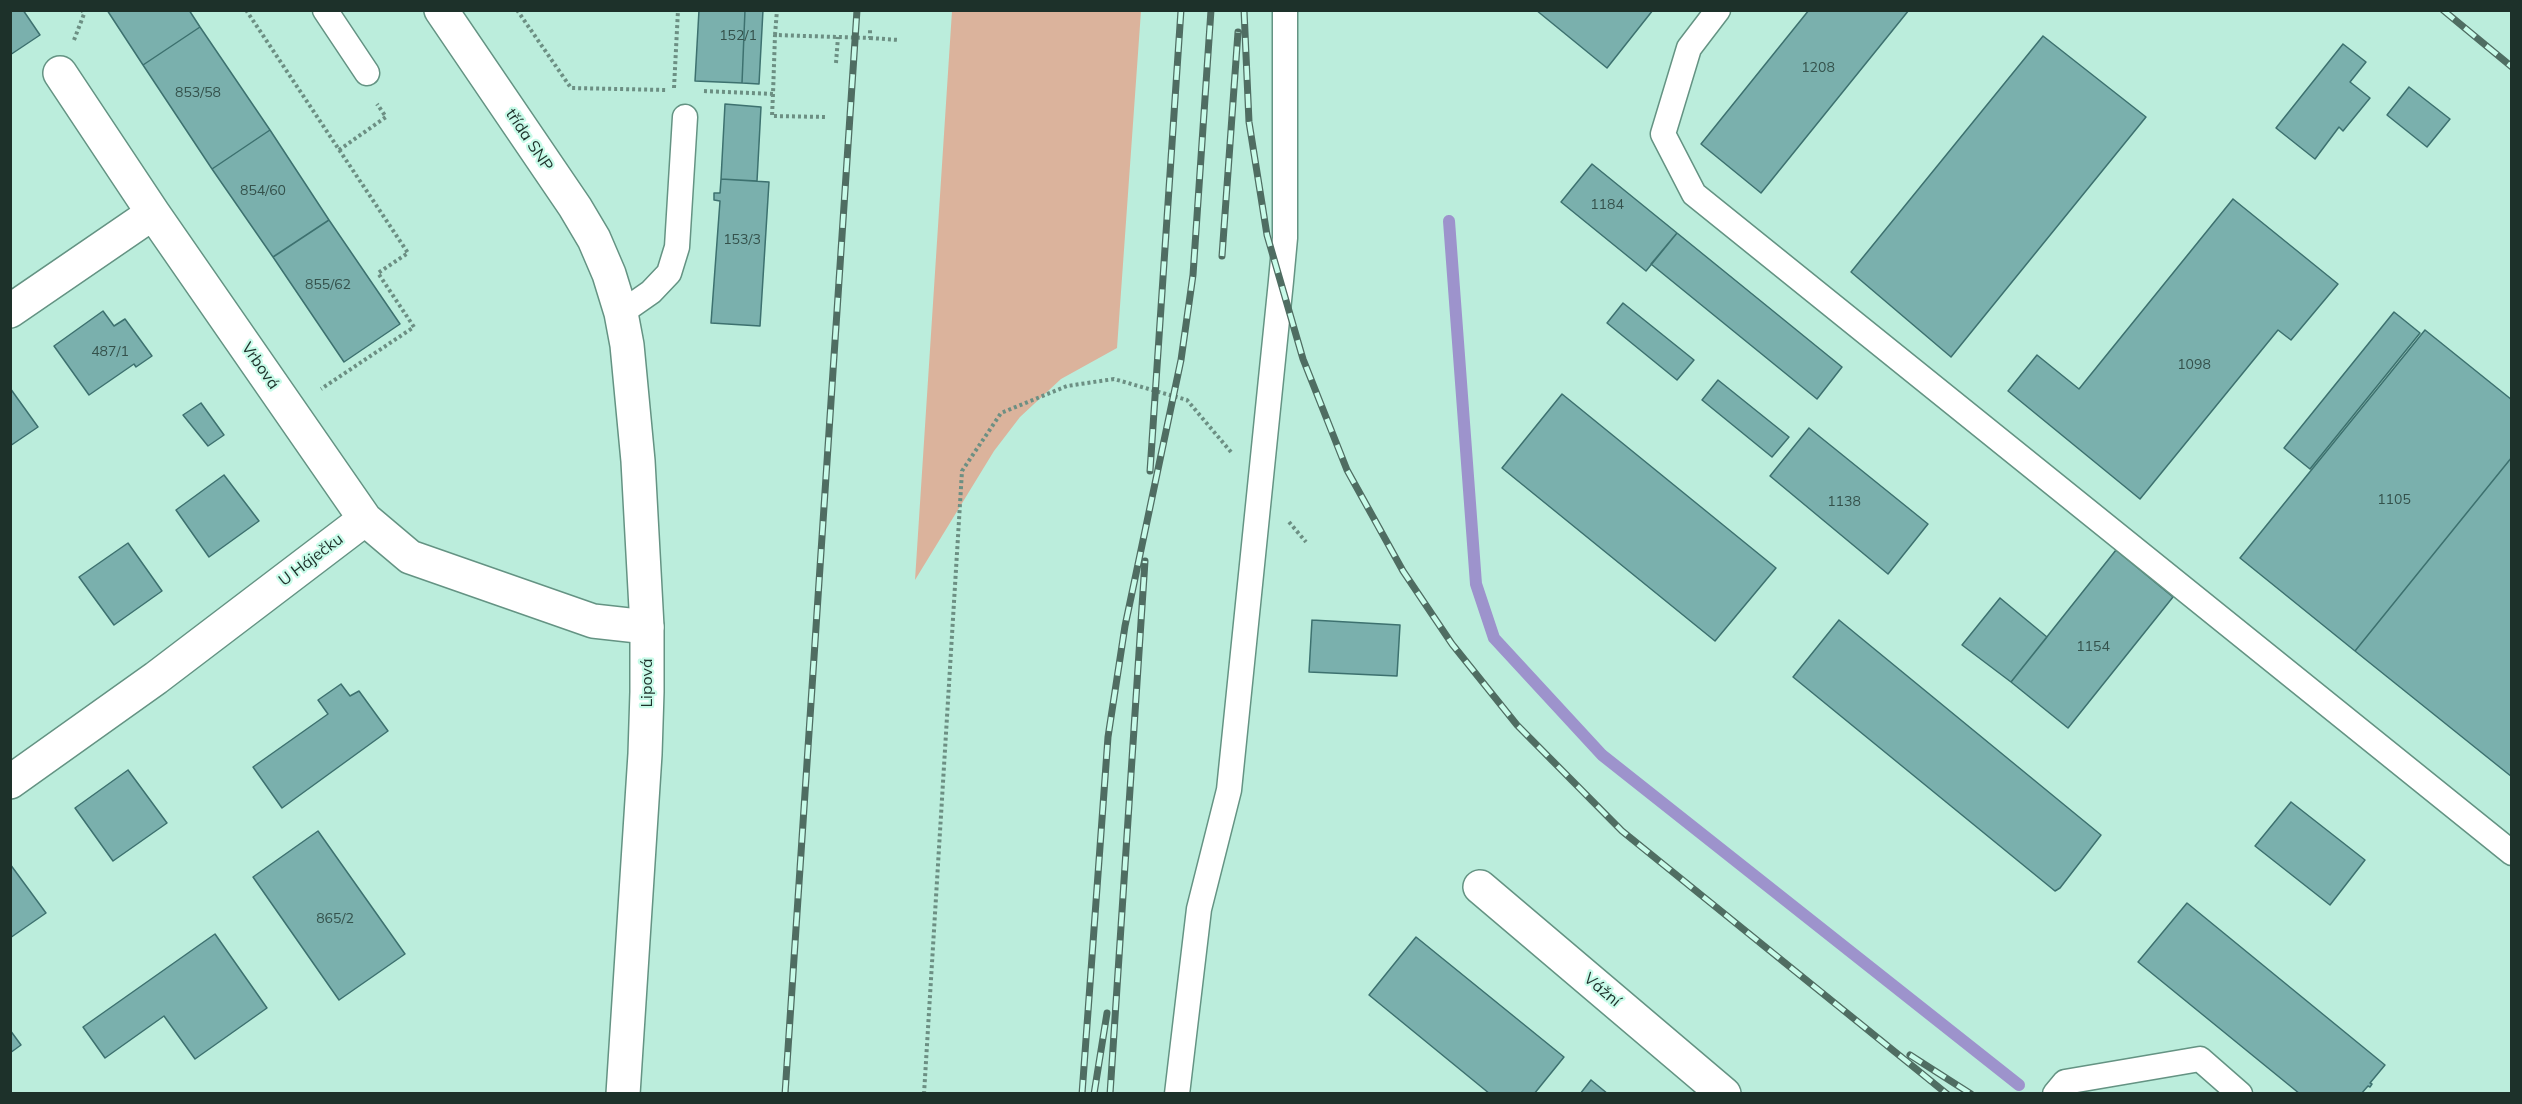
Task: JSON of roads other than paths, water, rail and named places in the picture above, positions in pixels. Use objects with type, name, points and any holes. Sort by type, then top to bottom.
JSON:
[{"type":"street","name":"třída SNP","points":[[441,10],[575,207],[594,240],[609,274]]},
{"type":"street","name":"Vrbová","points":[[60,74],[153,213],[365,519]]},
{"type":"street","points":[[10,311],[153,213]]},
{"type":"street","name":"Lipová","points":[[609,274],[621,313],[632,386],[647,627],[645,754],[623,1094]]},
{"type":"street","points":[[365,519],[410,557],[593,621],[647,627]]},
{"type":"street","name":"U Háječku","points":[[10,782],[156,678],[365,519]]},
{"type":"street","name":"Vážní","points":[[1480,887],[1724,1094]]},
{"type":"lane","points":[[325,10],[367,73]]},
{"type":"lane","points":[[1177,1094],[1199,909],[1229,790],[1285,238],[1285,10]]},
{"type":"lane","points":[[1718,10],[1689,48],[1663,134],[1694,194],[2511,853]]},
{"type":"lane","points":[[621,313],[651,292],[669,273],[677,247],[685,117]]},
{"type":"lane","points":[[2055,1094],[2065,1082],[2200,1059],[2240,1094]]},
{"type":"waterway","points":[[1449,221],[1476,584],[1494,638],[1602,755],[2019,1085]]},
{"type":"railway","points":[[785,1094],[857,10]]},
{"type":"railway","points":[[1150,471],[1181,10]]},
{"type":"railway","points":[[1082,1094],[1108,737],[1125,626],[1181,360],[1193,275],[1211,10]]},
{"type":"railway","points":[[1244,10],[1249,122],[1267,235],[1303,359],[1347,470],[1403,571],[1452,644],[1517,725],[1622,831],[1947,1094]]},
{"type":"railway","points":[[2443,10],[2512,67]]},
{"type":"railway","points":[[1222,256],[1238,32]]},
{"type":"railway","points":[[1110,1094],[1145,561]]},
{"type":"railway","points":[[1094,1094],[1107,1013]]},
{"type":"railway","points":[[1910,1055],[1971,1094]]}]
